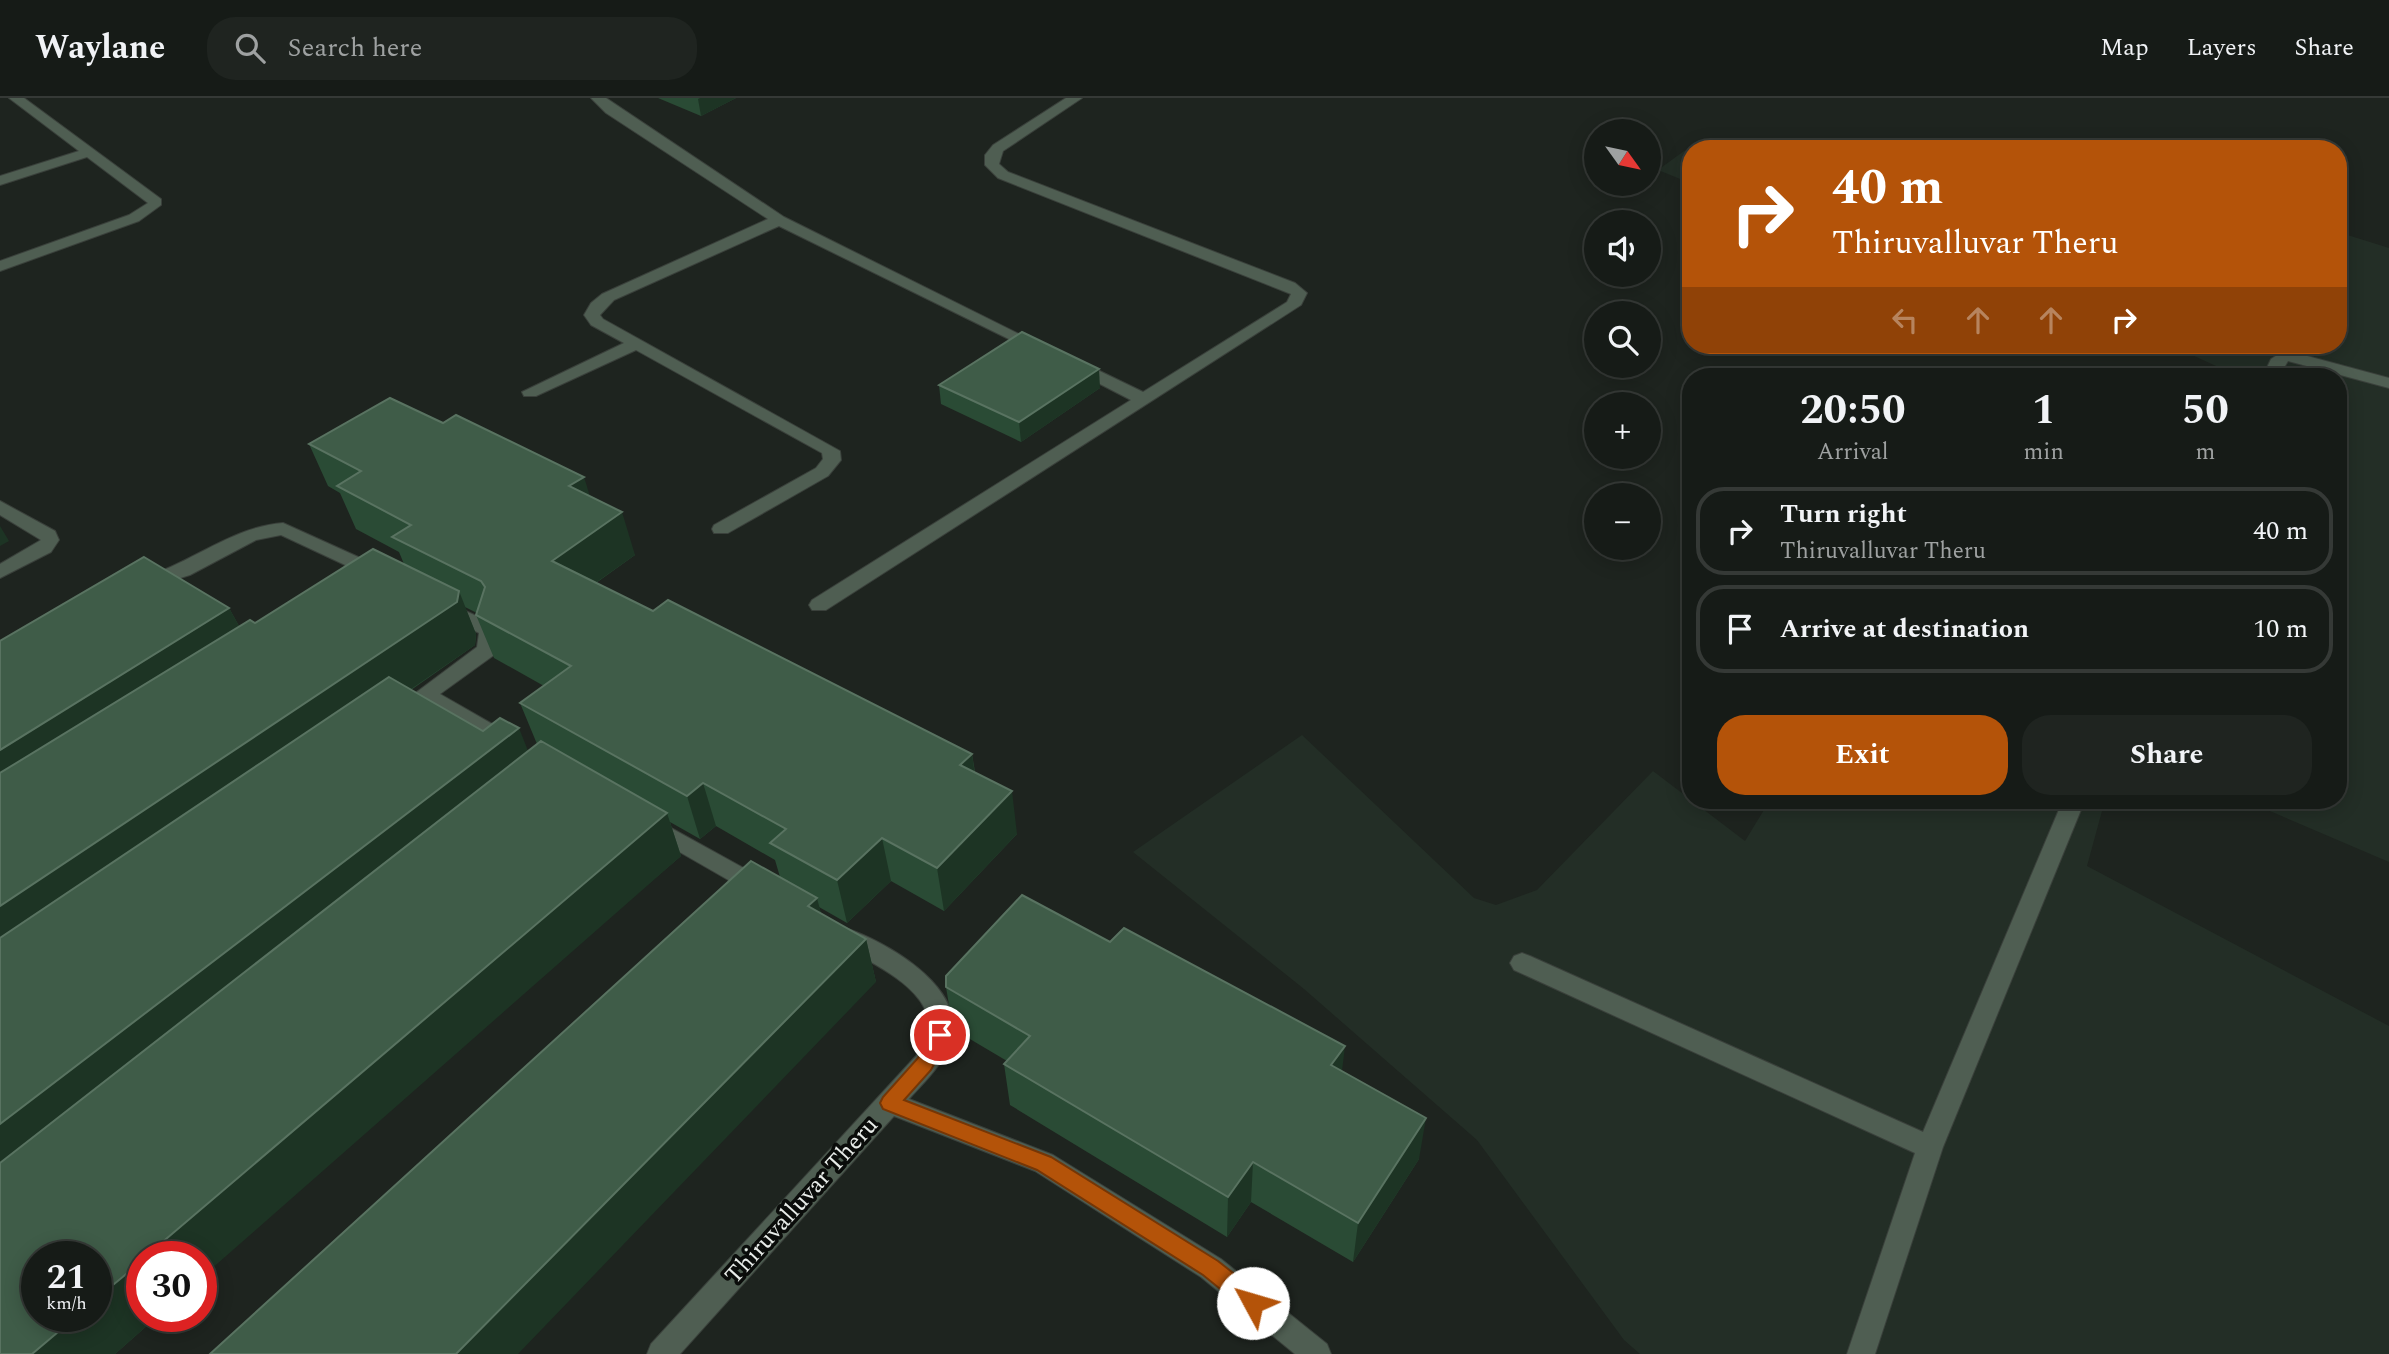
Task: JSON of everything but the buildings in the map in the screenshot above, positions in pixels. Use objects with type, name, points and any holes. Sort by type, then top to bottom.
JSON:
[{"type":"street","points":[[0,266],[134,218],[156,201],[16,98]]},
{"type":"street","points":[[598,98],[611,110],[779,220],[1145,400]]},
{"type":"street","points":[[819,605],[1293,305],[1299,293],[1003,175],[992,165],[992,155],[998,148],[1075,98]]},
{"type":"street","points":[[0,181],[90,152]]},
{"type":"street","points":[[721,529],[822,472],[832,460],[831,451],[635,344],[597,322],[592,315],[597,306],[608,297],[779,220]]},
{"type":"street","points":[[530,392],[635,344]]},
{"type":"street","points":[[2275,368],[2277,362],[2286,355],[2334,368]]},
{"type":"street","points":[[2347,372],[2389,383]]},
{"type":"street","points":[[0,507],[48,535],[50,540],[44,548],[0,572]]},
{"type":"street","points":[[129,585],[181,574],[247,536],[267,528],[283,529],[393,580],[364,593]]},
{"type":"street","points":[[379,726],[487,650],[489,630],[432,601]]},
{"type":"street","points":[[425,695],[533,757]]},
{"type":"street","points":[[1861,1354],[1930,1147],[2070,809]]},
{"type":"street","points":[[629,812],[774,896]]},
{"type":"street","name":"Thiruvalluvar Theru","points":[[661,1354],[925,1064],[940,1035],[940,1010],[926,989],[907,972],[822,924]]},
{"type":"street","points":[[1522,963],[1930,1147]]},
{"type":"street","points":[[890,1103],[1044,1164],[1211,1268],[1317,1354]]},
{"type":"shaded area","points":[[1682,152],[1682,180],[1661,171],[1661,168]]},
{"type":"shaded area","points":[[2347,235],[2389,248],[2389,862],[2265,809],[2347,809],[2347,368],[2220,368],[2190,354],[2347,354]]},
{"type":"shaded area","points":[[1302,735],[1474,898],[1496,905],[1537,890],[1653,771],[1682,793],[1682,809],[1703,809],[1745,841],[1765,809],[2103,809],[2087,866],[2389,1026],[2389,1354],[1640,1354],[1624,1340],[1477,1140],[1304,989],[1133,852]]},
{"type":"route","points":[[940,1035],[925,1064],[890,1103],[1044,1164],[1211,1268],[1253,1303]]}]
